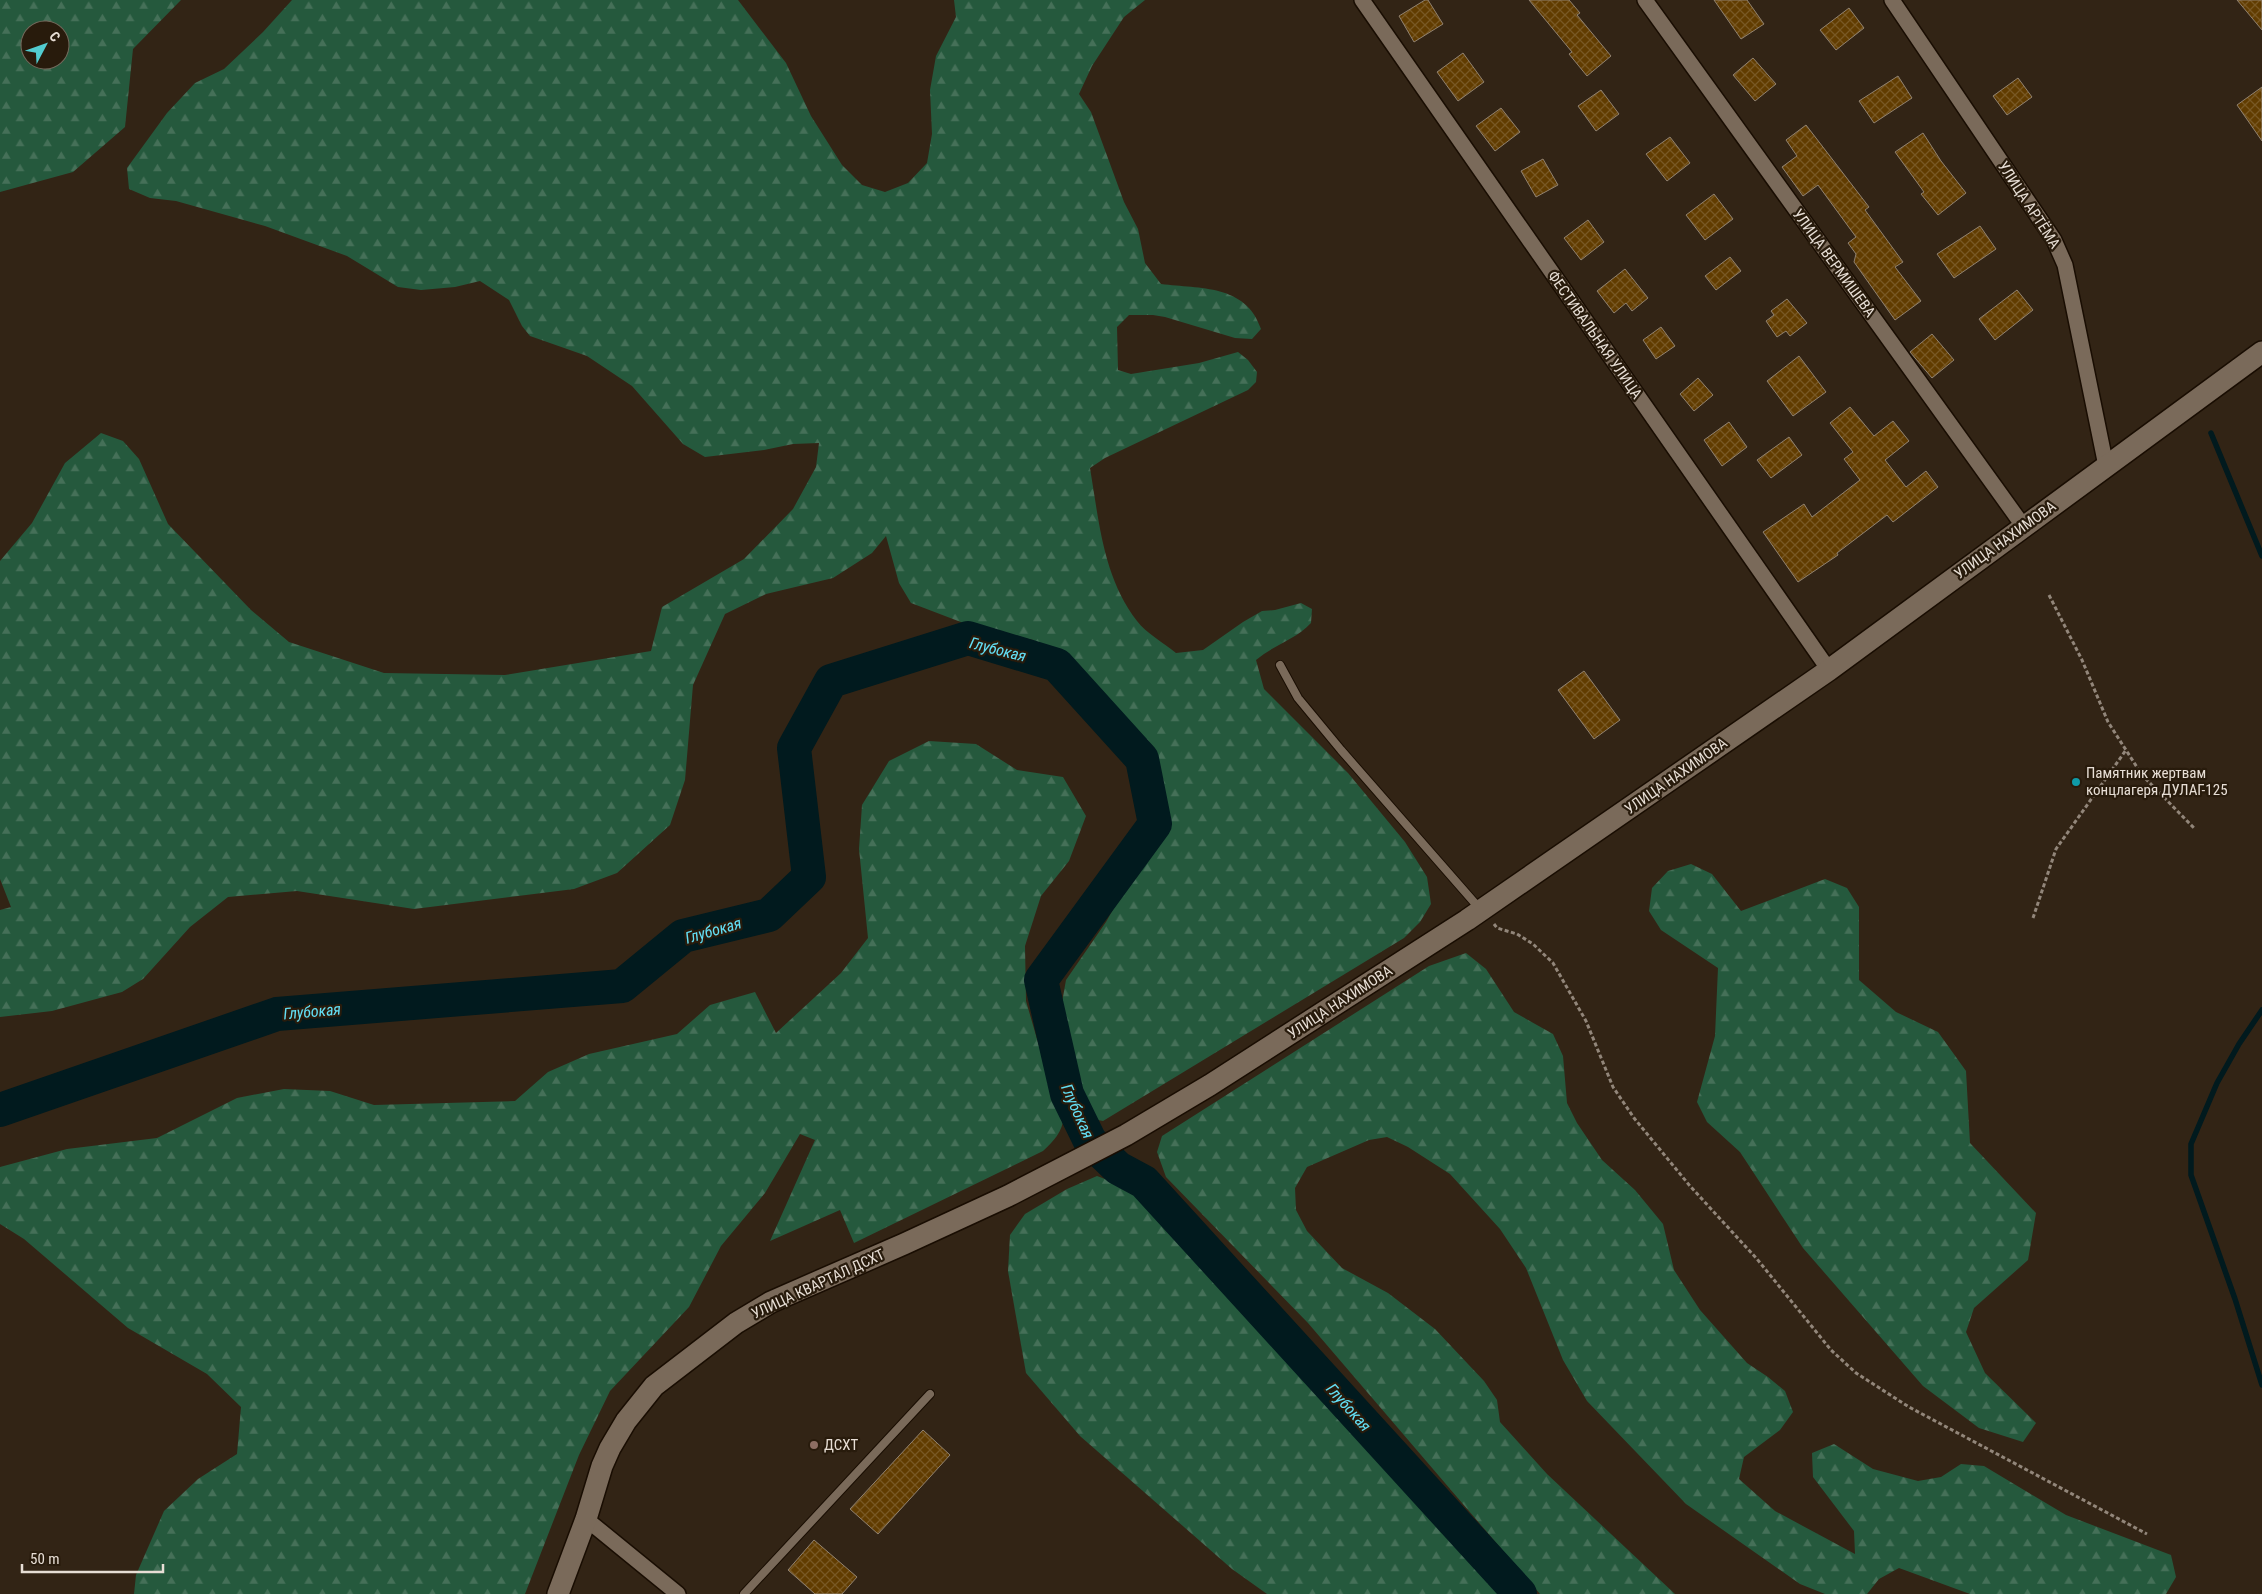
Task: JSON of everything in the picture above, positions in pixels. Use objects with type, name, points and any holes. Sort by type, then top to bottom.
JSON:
[{"type":"street","name":"ФЕСТИВАЛЬНАЯ УЛИЦА","points":[[1362,0],[1829,670]]},
{"type":"street","name":"УЛИЦА ВЕРМИШЕВА","points":[[1645,0],[2024,527]]},
{"type":"street","name":"УЛИЦА АРТЁМА","points":[[1892,0],[2054,240],[2065,265],[2106,466]]},
{"type":"street","name":"УЛИЦА НАХИМОВА","points":[[1067,1166],[1126,1135],[1210,1085],[1481,911],[1829,670],[2262,352]]},
{"type":"street","name":"УЛИЦА КВАРТАЛ ДСХТ","points":[[558,1594],[610,1448],[626,1421],[643,1399],[673,1370],[736,1323],[771,1302],[971,1215],[1067,1166]]},
{"type":"street","points":[[586,1519],[678,1594]]},
{"type":"lane","points":[[1280,665],[1298,698],[1481,911]]},
{"type":"lane","points":[[744,1594],[930,1394]]},
{"type":"path","points":[[2049,594],[2082,660],[2108,722],[2142,775],[2194,828]]},
{"type":"path","points":[[2033,918],[2056,849],[2126,750]]},
{"type":"path","points":[[1481,911],[1497,928],[1517,934],[1533,944],[1553,963],[1586,1021],[1613,1087],[1634,1118],[1690,1186],[1757,1259],[1832,1350],[1856,1374],[1909,1407],[2147,1534]]},
{"type":"green space","points":[[0,0],[181,0],[133,49],[125,127],[73,172],[0,192]]},
{"type":"green space","points":[[292,0],[738,0],[786,63],[811,116],[842,165],[862,185],[885,192],[908,183],[927,163],[932,134],[930,90],[936,56],[956,17],[954,0],[1145,0],[1124,17],[1092,66],[1079,94],[1091,112],[1124,202],[1138,229],[1145,263],[1161,284],[1206,289],[1233,296],[1245,304],[1254,314],[1261,329],[1252,339],[1235,338],[1153,315],[1129,315],[1117,327],[1118,370],[1131,374],[1199,363],[1238,352],[1248,360],[1257,372],[1256,382],[1248,390],[1105,458],[1090,468],[1104,548],[1117,586],[1137,621],[1150,634],[1176,653],[1203,650],[1262,611],[1275,610],[1301,603],[1312,609],[1311,623],[1305,629],[1256,660],[1264,689],[1348,773],[1405,842],[1427,877],[1431,904],[1420,922],[1404,938],[1103,1121],[1093,1119],[1083,1104],[1068,1056],[1061,1008],[1066,980],[1106,922],[1162,822],[1159,787],[1143,737],[1121,712],[1065,658],[1033,640],[966,624],[911,603],[899,583],[886,536],[872,553],[833,578],[766,594],[725,614],[693,685],[685,780],[670,825],[617,873],[574,889],[414,909],[297,891],[228,897],[190,927],[143,979],[122,992],[52,1011],[0,1017],[0,910],[11,907],[0,879],[0,561],[32,523],[65,463],[101,433],[123,441],[139,459],[168,524],[251,610],[289,642],[384,673],[505,675],[651,651],[662,607],[744,559],[793,509],[816,467],[819,443],[793,444],[764,450],[705,457],[683,444],[632,386],[587,356],[530,336],[522,326],[509,300],[480,281],[455,287],[421,290],[398,287],[347,256],[265,226],[176,201],[150,198],[129,189],[127,168],[167,113],[195,83],[224,69],[263,32]]},
{"type":"green space","points":[[929,741],[976,744],[1017,770],[1063,777],[1086,816],[1069,861],[1041,896],[1025,946],[1026,1001],[1039,1046],[1064,1117],[1059,1132],[1051,1144],[1043,1151],[854,1243],[840,1210],[770,1241],[815,1140],[800,1134],[765,1193],[721,1246],[689,1307],[610,1391],[579,1455],[525,1594],[134,1594],[136,1575],[164,1511],[198,1479],[237,1454],[241,1407],[207,1374],[128,1328],[24,1239],[0,1224],[0,1167],[67,1149],[157,1138],[237,1098],[284,1089],[330,1091],[374,1105],[515,1101],[548,1072],[589,1054],[677,1034],[710,1005],[755,992],[776,1033],[841,973],[868,938],[859,849],[862,805],[889,761]]},
{"type":"green space","points":[[1691,864],[1712,874],[1741,911],[1825,879],[1847,888],[1859,907],[1859,980],[1896,1012],[1938,1032],[1966,1071],[1970,1143],[2036,1213],[2028,1260],[1974,1308],[1966,1332],[1985,1373],[2036,1423],[2023,1442],[1979,1428],[1923,1386],[1803,1248],[1740,1152],[1707,1122],[1697,1102],[1715,1036],[1718,968],[1661,930],[1649,911],[1652,888],[1668,871]]},
{"type":"green space","points":[[1466,953],[1486,969],[1514,1012],[1553,1034],[1563,1056],[1567,1103],[1577,1123],[1602,1160],[1635,1190],[1663,1224],[1674,1270],[1700,1310],[1747,1363],[1785,1391],[1793,1412],[1780,1430],[1744,1457],[1739,1479],[1775,1511],[1855,1554],[1854,1531],[1813,1477],[1812,1453],[1834,1444],[1873,1469],[1918,1481],[1941,1477],[1961,1464],[1984,1466],[2066,1515],[2171,1555],[2176,1577],[2166,1594],[1970,1594],[1899,1568],[1879,1579],[1867,1594],[1825,1594],[1800,1584],[1686,1504],[1587,1401],[1563,1360],[1526,1268],[1500,1229],[1450,1174],[1408,1147],[1387,1137],[1369,1140],[1307,1167],[1295,1188],[1296,1210],[1307,1231],[1342,1268],[1388,1293],[1435,1329],[1484,1381],[1497,1400],[1500,1422],[1547,1474],[1675,1594],[1540,1594],[1308,1323],[1166,1177],[1157,1152],[1162,1136],[1429,966]]},
{"type":"green space","points":[[1097,1176],[1121,1185],[1155,1211],[1504,1594],[1267,1594],[1232,1569],[1080,1436],[1026,1373],[1008,1271],[1010,1235],[1025,1214],[1067,1189]]},
{"type":"building","points":[[1428,0],[1443,24],[1414,42],[1399,16]]},
{"type":"building","points":[[1529,0],[1569,0],[1580,13],[1577,15],[1611,56],[1587,76],[1569,54],[1572,52]]},
{"type":"building","points":[[1714,0],[1747,0],[1764,24],[1741,39]]},
{"type":"building","points":[[2237,0],[2262,0],[2262,30]]},
{"type":"building","points":[[1849,8],[1864,28],[1836,50],[1820,30]]},
{"type":"building","points":[[1463,53],[1484,82],[1458,101],[1437,72]]},
{"type":"building","points":[[1753,58],[1776,84],[1755,101],[1733,75]]},
{"type":"building","points":[[1898,76],[1912,98],[1874,123],[1859,101]]},
{"type":"building","points":[[2018,78],[2032,97],[2007,115],[1993,96]]},
{"type":"building","points":[[2262,87],[2262,141],[2237,105]]},
{"type":"building","points":[[1601,90],[1619,114],[1596,131],[1578,106]]},
{"type":"building","points":[[1501,108],[1520,132],[1495,151],[1476,126]]},
{"type":"building","points":[[1806,125],[1869,207],[1865,210],[1903,262],[1895,267],[1921,301],[1895,320],[1854,262],[1856,254],[1848,243],[1856,237],[1818,185],[1803,196],[1782,167],[1797,156],[1786,140]]},
{"type":"building","points":[[1923,133],[1941,161],[1966,193],[1938,215],[1921,194],[1924,192],[1895,152]]},
{"type":"building","points":[[1670,137],[1690,163],[1667,181],[1646,154]]},
{"type":"building","points":[[1543,159],[1558,185],[1536,197],[1521,171]]},
{"type":"building","points":[[1714,194],[1733,219],[1705,240],[1686,215]]},
{"type":"building","points":[[1588,220],[1604,242],[1581,260],[1564,238]]},
{"type":"building","points":[[1980,226],[1996,249],[1954,278],[1937,254]]},
{"type":"building","points":[[1730,257],[1741,271],[1716,290],[1705,276]]},
{"type":"building","points":[[1625,269],[1648,298],[1632,311],[1626,303],[1614,313],[1597,291]]},
{"type":"building","points":[[2017,290],[2033,310],[1995,340],[1979,319]]},
{"type":"building","points":[[1787,299],[1807,323],[1790,336],[1786,331],[1777,337],[1766,321],[1774,315],[1771,311]]},
{"type":"building","points":[[1661,327],[1675,346],[1656,359],[1643,340]]},
{"type":"building","points":[[1932,334],[1954,360],[1932,378],[1910,352]]},
{"type":"building","points":[[1799,356],[1826,392],[1793,416],[1767,381]]},
{"type":"building","points":[[1698,378],[1713,395],[1694,411],[1680,394]]},
{"type":"building","points":[[1850,407],[1874,436],[1893,421],[1909,441],[1885,460],[1906,487],[1926,471],[1938,487],[1893,522],[1887,515],[1837,553],[1838,555],[1798,582],[1763,532],[1804,504],[1812,517],[1860,480],[1844,459],[1853,452],[1830,423]]},
{"type":"building","points":[[1729,422],[1747,447],[1722,466],[1704,440]]},
{"type":"building","points":[[1789,437],[1802,455],[1771,478],[1757,460]]},
{"type":"building","points":[[1584,671],[1620,720],[1594,739],[1558,690]]},
{"type":"building","points":[[923,1430],[950,1455],[878,1534],[850,1509]]},
{"type":"building","points":[[814,1540],[857,1577],[842,1594],[815,1594],[788,1570]]},
{"type":"waterway","points":[[2211,433],[2262,556]]},
{"type":"waterway","name":"Глубокая","points":[[0,1110],[277,1014],[622,986],[683,936],[769,915],[809,877],[794,748],[831,681],[968,638],[1057,665],[1142,759],[1155,824],[1041,980],[1067,1094],[1090,1141],[1118,1168],[1144,1182],[1520,1594]]},
{"type":"waterway","points":[[2262,1010],[2239,1044],[2217,1083],[2191,1144],[2191,1175],[2235,1299],[2262,1385]]},
{"type":"place","name":"Памятник жертвам концлагеря ДУЛАГ-125","points":[[2076,782]]},
{"type":"place","name":"ДСХТ","points":[[814,1445]]}]
